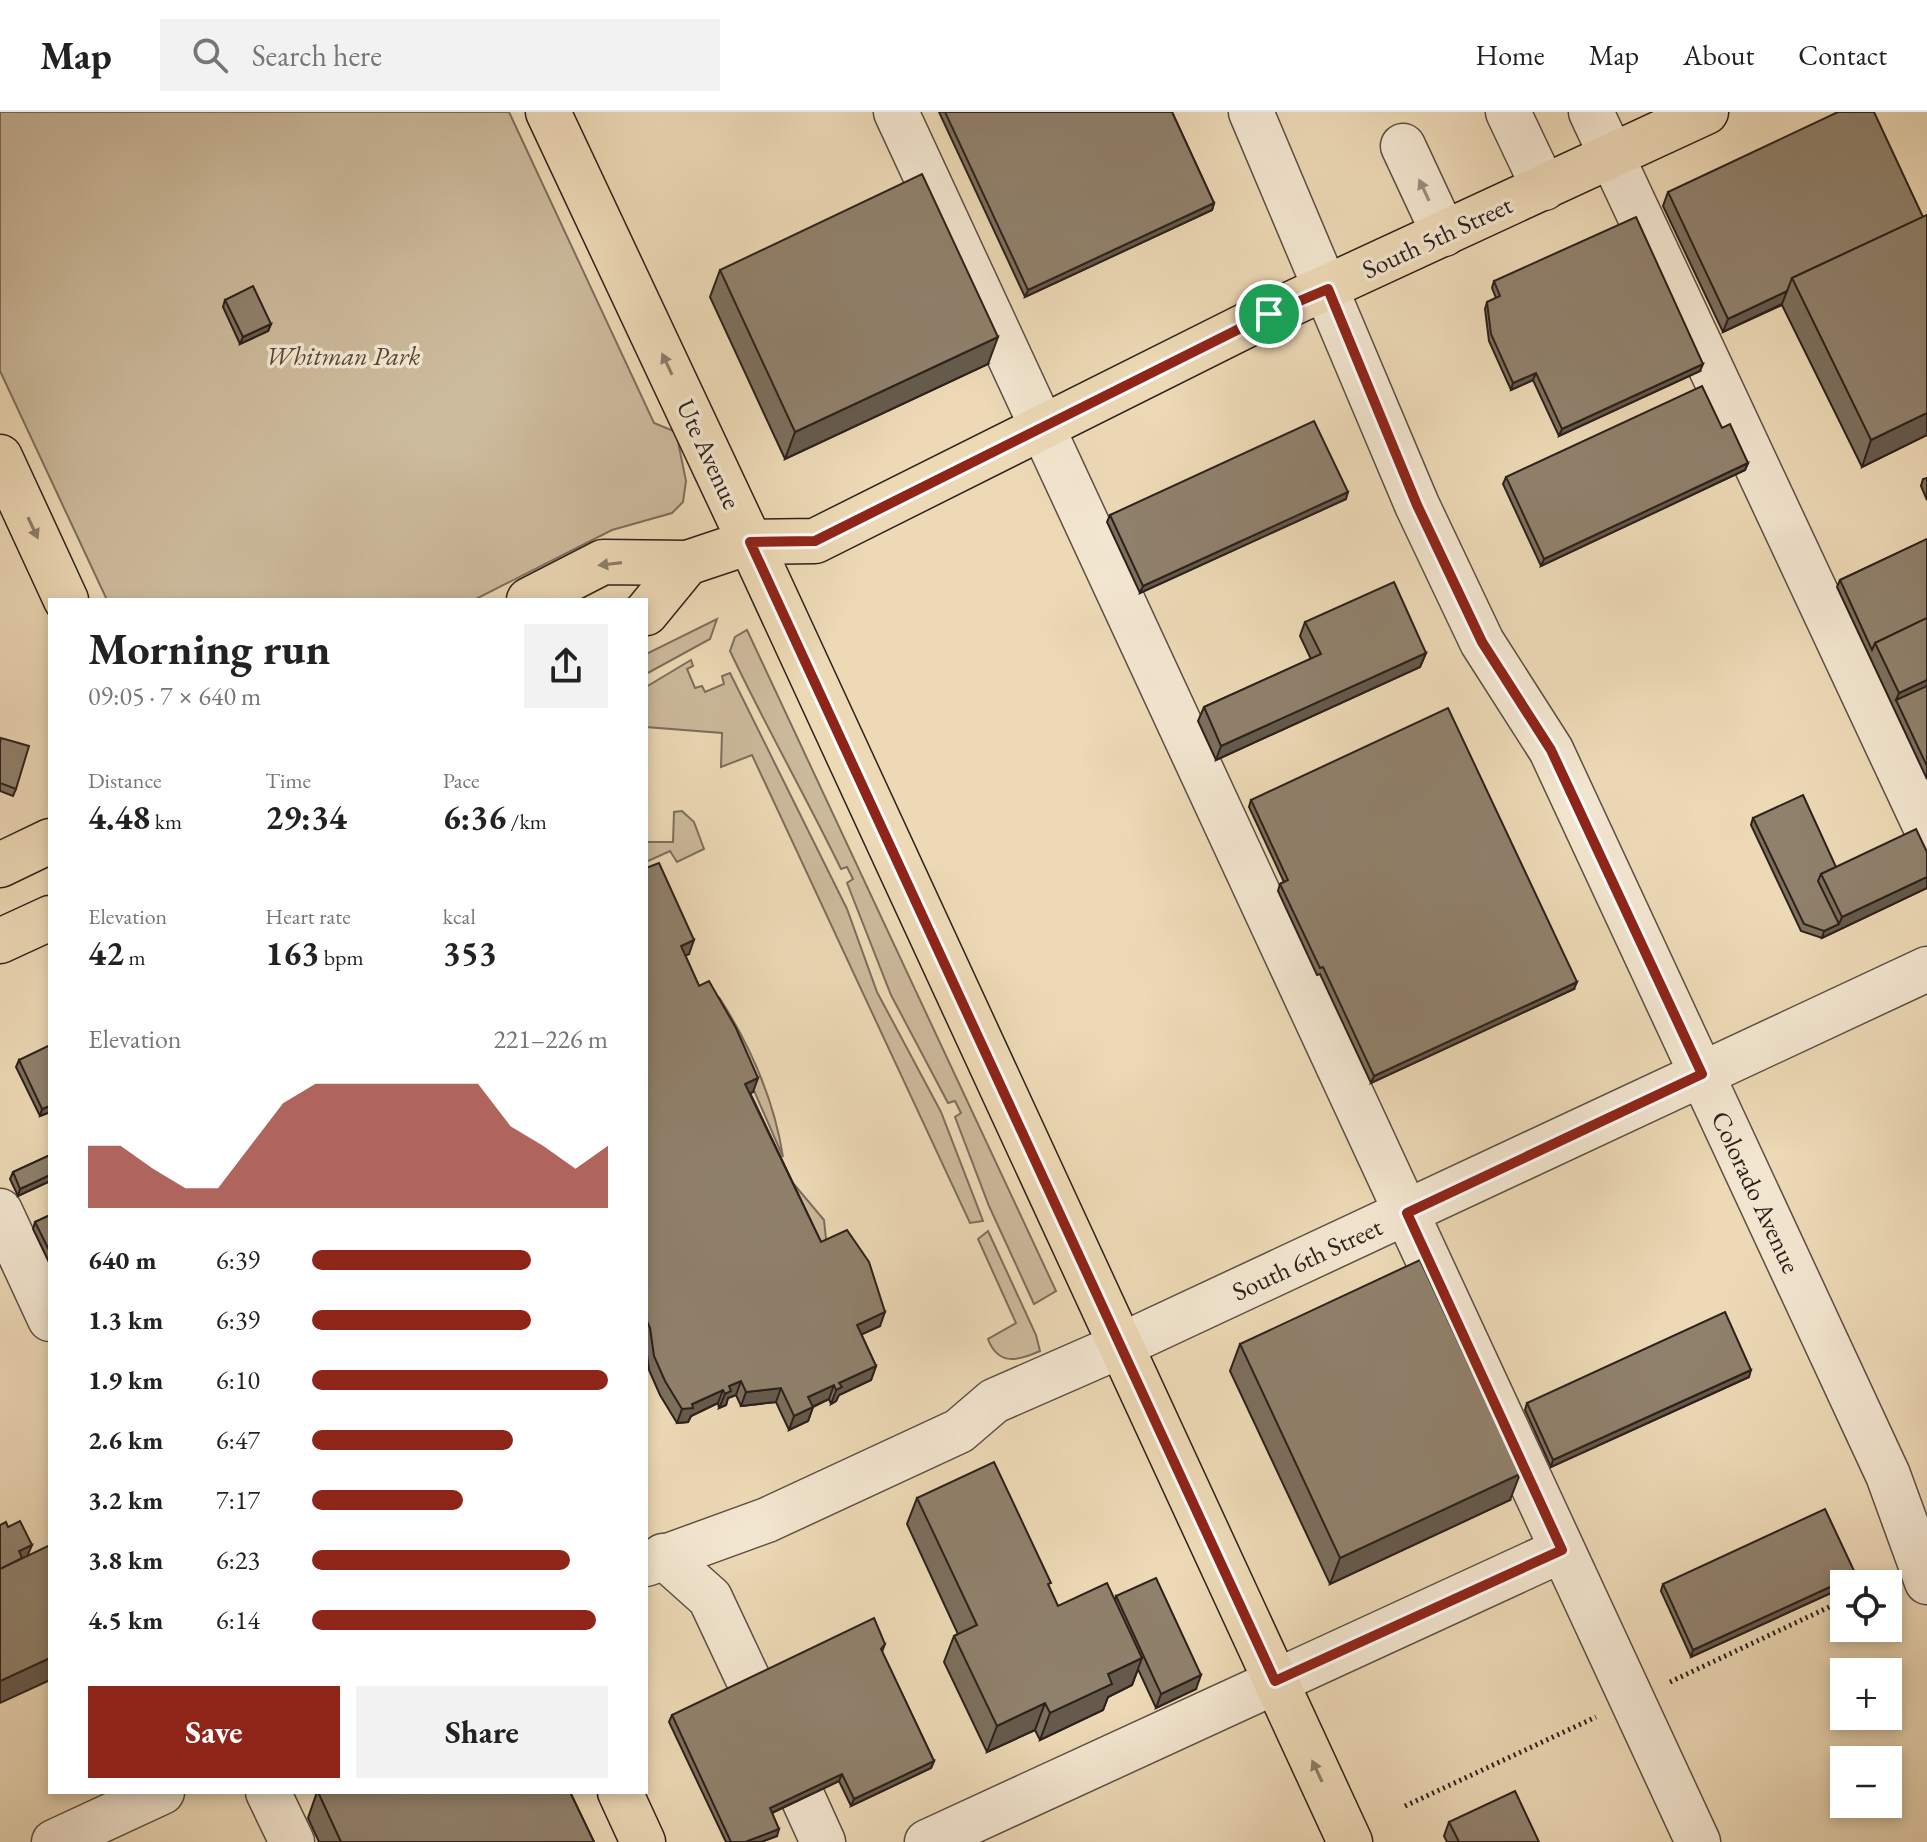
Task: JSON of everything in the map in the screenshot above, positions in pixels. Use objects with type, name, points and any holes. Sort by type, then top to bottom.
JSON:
[{"type":"main road","name":"Ute Avenue","points":[[548,112],[750,542],[1350,1842]]},
{"type":"main road","name":"South 5th Street","points":[[533,598],[603,562],[687,563],[750,542],[815,541],[1269,314],[1706,112]]},
{"type":"main road","points":[[0,457],[65,598]]},
{"type":"main road","points":[[648,611],[687,563]]},
{"type":"main road","points":[[0,865],[48,842]]},
{"type":"main road","points":[[0,941],[48,919]]},
{"type":"main road","points":[[621,1794],[643,1842]]},
{"type":"street","points":[[896,112],[1698,1842]]},
{"type":"street","name":"Colorado Avenue","points":[[1251,112],[1417,505],[1482,642],[1551,750],[1888,1475],[1927,1582]]},
{"type":"street","points":[[1508,112],[1544,188]]},
{"type":"street","points":[[1591,112],[1927,830]]},
{"type":"street","points":[[1403,146],[1444,234]]},
{"type":"street","name":"South 6th Street","points":[[654,1560],[767,1520],[959,1431],[994,1401],[1122,1345],[1927,969]]},
{"type":"street","points":[[0,1211],[48,1315]]},
{"type":"street","points":[[927,1842],[1562,1550]]},
{"type":"street","points":[[654,1560],[710,1598],[749,1681]]},
{"type":"street","points":[[54,1842],[158,1794]]},
{"type":"street","points":[[269,1794],[292,1842]]},
{"type":"street","points":[[803,1798],[823,1842]]},
{"type":"green space","name":"Whitman Park","points":[[0,112],[509,112],[654,423],[676,432],[686,481],[683,502],[672,513],[612,530],[478,598],[106,598],[0,371]]},
{"type":"green space","points":[[717,619],[710,639],[648,673],[648,653]]},
{"type":"green space","points":[[747,630],[1056,1291],[1034,1304],[989,1206],[955,1117],[961,1113],[955,1101],[948,1103],[891,995],[847,883],[853,879],[847,867],[841,869],[730,651],[735,637]]},
{"type":"green space","points":[[691,660],[693,666],[687,669],[695,688],[702,686],[705,692],[724,684],[722,676],[730,673],[847,909],[877,992],[941,1112],[983,1221],[970,1223],[752,755],[721,767],[722,733],[648,727],[648,686]]},
{"type":"green space","points":[[682,811],[694,822],[704,849],[677,862],[670,851],[648,861],[648,842],[673,842],[674,812]]},
{"type":"green space","points":[[719,997],[760,1074],[774,1114],[783,1157],[732,1040]]},
{"type":"green space","points":[[753,1099],[792,1182],[824,1220],[827,1248],[816,1254],[746,1104]]},
{"type":"green space","points":[[988,1231],[1036,1335],[1040,1351],[1017,1359],[997,1354],[988,1339],[1016,1323],[978,1239]]},
{"type":"building","points":[[945,112],[1172,112],[1214,203],[1028,290]]},
{"type":"building","points":[[1838,112],[1874,112],[1923,217],[1792,278],[1787,291],[1728,319],[1668,192]]},
{"type":"building","points":[[922,174],[998,337],[795,432],[720,270]]},
{"type":"building","points":[[1927,215],[1927,413],[1871,440],[1792,278]]},
{"type":"building","points":[[1636,217],[1703,364],[1562,429],[1536,373],[1513,383],[1491,334],[1487,302],[1500,296],[1494,281]]},
{"type":"building","points":[[253,286],[271,324],[243,337],[225,300]]},
{"type":"building","points":[[1702,386],[1722,428],[1730,424],[1748,463],[1544,559],[1506,477]]},
{"type":"building","points":[[1314,421],[1348,492],[1143,586],[1110,515]]},
{"type":"building","points":[[1927,539],[1927,618],[1875,643],[1872,650],[1840,580]]},
{"type":"building","points":[[1394,582],[1426,653],[1221,746],[1204,707],[1321,654],[1305,622]]},
{"type":"building","points":[[1927,618],[1927,680],[1899,693],[1875,643]]},
{"type":"building","points":[[1927,686],[1927,766],[1896,700]]},
{"type":"building","points":[[1448,708],[1577,982],[1374,1076],[1280,884],[1288,880],[1251,800]]},
{"type":"building","points":[[1,738],[29,746],[16,789],[0,783]]},
{"type":"building","points":[[1803,795],[1836,867],[1821,874],[1818,881],[1839,924],[1824,931],[1804,924],[1753,818]]},
{"type":"building","points":[[1916,829],[1927,852],[1927,877],[1842,917],[1821,874]]},
{"type":"building","points":[[659,863],[694,940],[681,946],[699,986],[709,981],[736,1028],[758,1078],[745,1084],[821,1242],[847,1230],[869,1262],[885,1312],[857,1325],[876,1366],[839,1383],[842,1387],[836,1390],[834,1385],[808,1397],[813,1407],[794,1416],[781,1388],[746,1392],[741,1381],[729,1386],[731,1391],[725,1394],[723,1390],[692,1404],[693,1408],[682,1409],[654,1356],[648,1324],[648,867]]},
{"type":"building","points":[[48,1046],[48,1107],[42,1109],[19,1060]]},
{"type":"building","points":[[48,1156],[48,1176],[20,1189],[13,1172]]},
{"type":"building","points":[[48,1216],[48,1248],[35,1222]]},
{"type":"building","points":[[1420,1260],[1520,1474],[1340,1558],[1240,1344]]},
{"type":"building","points":[[1725,1312],[1751,1370],[1553,1460],[1527,1403]]},
{"type":"building","points":[[994,1462],[1051,1583],[1048,1584],[1058,1606],[1107,1583],[1142,1658],[1108,1674],[1112,1684],[1050,1713],[1045,1703],[997,1726],[954,1636],[977,1625],[917,1498]]},
{"type":"building","points":[[1825,1509],[1854,1570],[1830,1570],[1830,1587],[1693,1650],[1663,1584]]},
{"type":"building","points":[[20,1521],[32,1545],[19,1551],[22,1558],[0,1569],[0,1525],[6,1522],[8,1527]]},
{"type":"building","points":[[48,1546],[48,1659],[0,1681],[0,1569]]},
{"type":"building","points":[[1156,1578],[1201,1675],[1161,1694],[1116,1596]]},
{"type":"building","points":[[874,1618],[885,1644],[881,1649],[934,1761],[854,1799],[842,1774],[770,1808],[779,1829],[745,1842],[731,1842],[672,1715]]},
{"type":"building","points":[[1515,1791],[1539,1842],[1459,1842],[1449,1822]]},
{"type":"building","points":[[319,1794],[571,1794],[594,1842],[341,1842]]},
{"type":"route","points":[[1328,289],[1417,505],[1482,642],[1551,750],[1702,1074],[1407,1213],[1562,1550],[1275,1681],[750,542],[815,541],[1269,314],[1328,289]]}]
